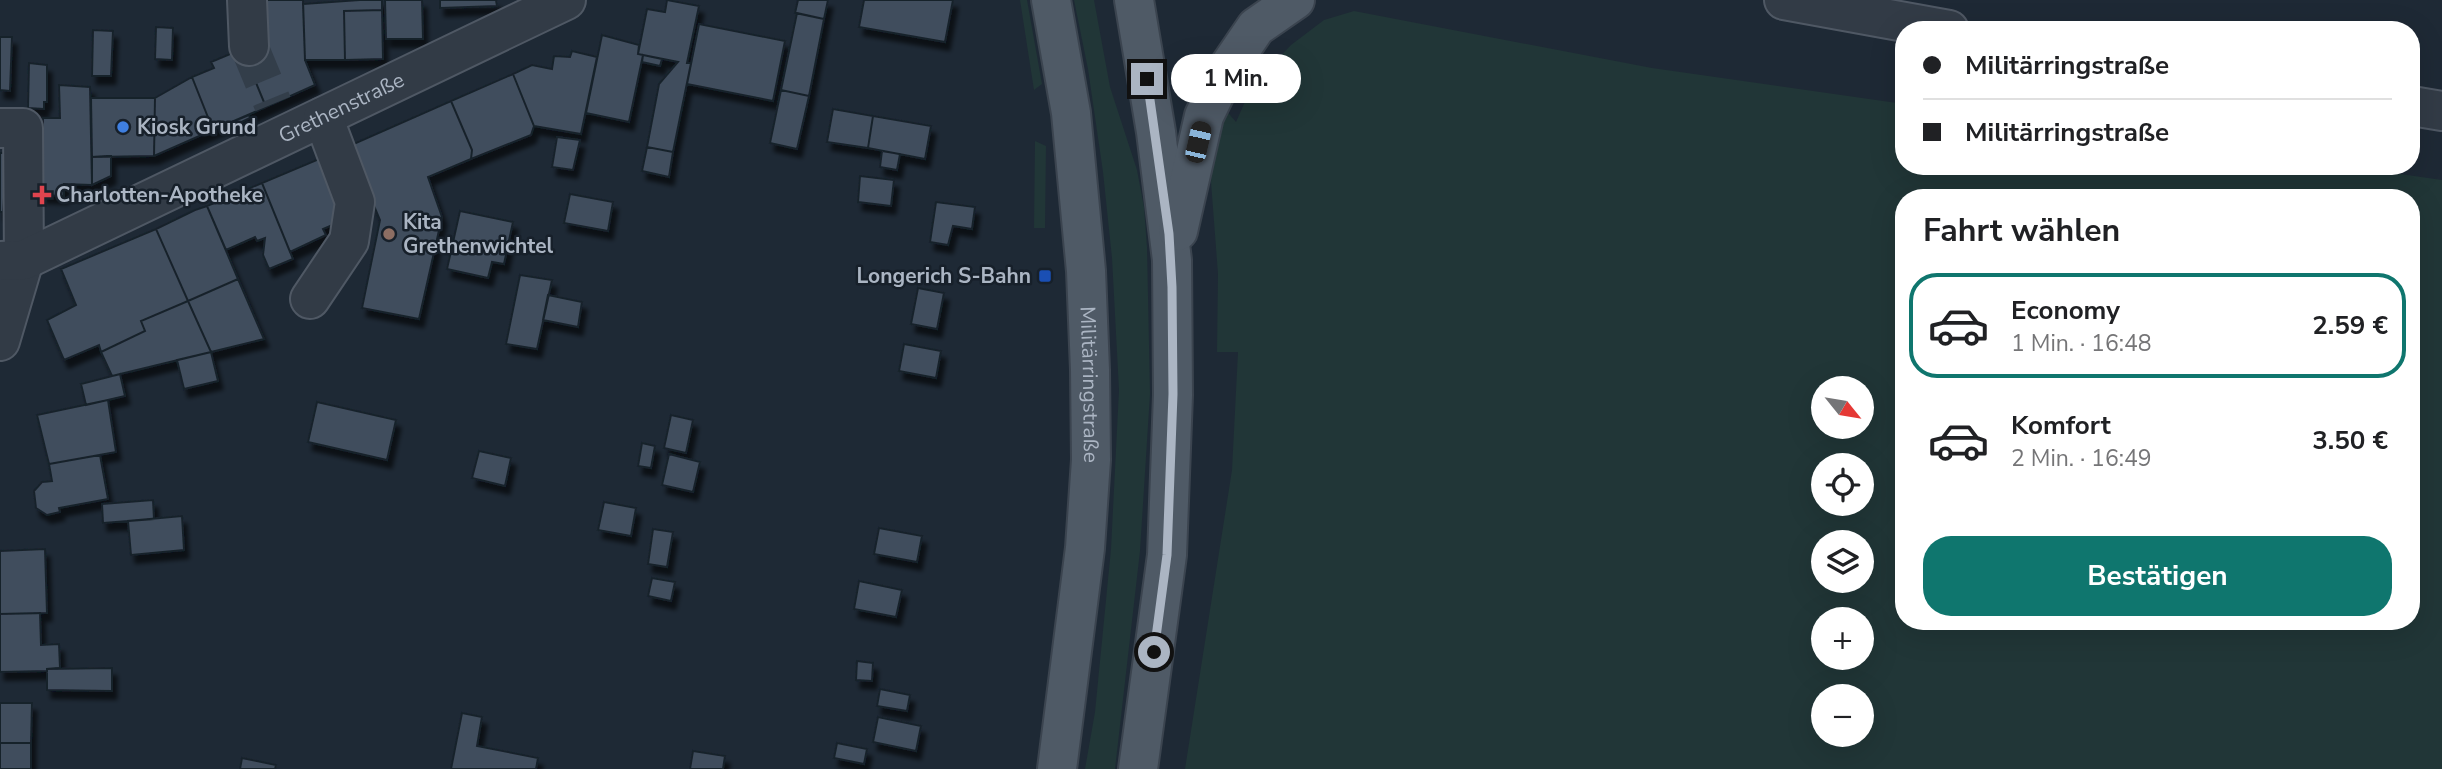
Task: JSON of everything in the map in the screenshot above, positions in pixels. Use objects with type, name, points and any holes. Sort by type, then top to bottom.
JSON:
[{"type":"main road","name":"Militärringstraße","points":[[1051,0],[1071,113],[1086,271],[1091,434],[1084,548],[1057,769]]},
{"type":"main road","points":[[1134,0],[1156,132],[1172,260],[1173,394],[1167,555],[1138,769]]},
{"type":"main road","points":[[1172,260],[1204,117],[1226,71],[1256,27],[1295,0]]},
{"type":"street","points":[[247,0],[249,46]]},
{"type":"street","name":"Grethenstraße","points":[[12,261],[279,119],[323,117],[566,0]]},
{"type":"street","points":[[1784,0],[1900,21]]},
{"type":"street","points":[[2420,107],[2442,111]]},
{"type":"street","points":[[310,299],[349,241],[355,202],[323,117]]},
{"type":"street","points":[[0,128],[23,128],[12,261],[0,341]]},
{"type":"green space","points":[[1020,0],[1027,0],[1042,84],[1034,90]]},
{"type":"green space","points":[[1074,0],[1094,0],[1110,87],[1137,170],[1144,207],[1147,247],[1150,394],[1140,551],[1115,769],[1085,769],[1095,712],[1111,549],[1119,390],[1112,258],[1103,172],[1088,69]]},
{"type":"green space","points":[[1354,11],[1652,68],[1895,103],[1895,175],[2407,175],[2442,180],[2442,769],[1185,769],[1232,470],[1238,352],[1217,352],[1218,274],[1211,182],[1212,157],[1224,108],[1236,122],[1252,86],[1291,45],[1324,20]]},
{"type":"green space","points":[[1035,141],[1046,146],[1045,228],[1034,228]]},
{"type":"building","points":[[256,0],[303,0],[305,60],[315,85],[266,107],[242,49]]},
{"type":"building","points":[[382,0],[382,10],[344,11],[345,60],[305,60],[303,4]]},
{"type":"building","points":[[385,0],[422,0],[423,39],[386,39]]},
{"type":"building","points":[[440,0],[496,0],[497,6],[440,8]]},
{"type":"building","points":[[667,0],[699,6],[687,63],[691,63],[673,152],[647,147],[659,84],[678,62],[638,54],[647,9],[665,12]]},
{"type":"building","points":[[798,0],[828,0],[824,19],[795,13]]},
{"type":"building","points":[[864,0],[953,0],[945,42],[859,27]]},
{"type":"building","points":[[382,10],[383,59],[345,60],[344,11]]},
{"type":"building","points":[[797,13],[824,19],[809,96],[781,90]]},
{"type":"building","points":[[699,24],[785,41],[773,101],[687,84]]},
{"type":"building","points":[[156,27],[173,28],[172,60],[155,59]]},
{"type":"building","points":[[93,30],[113,31],[111,76],[92,76]]},
{"type":"building","points":[[602,35],[639,45],[638,54],[643,55],[629,122],[586,113]]},
{"type":"building","points":[[0,37],[12,37],[10,91],[0,90]]},
{"type":"building","points":[[242,49],[266,107],[213,130],[192,77],[214,68],[211,62]]},
{"type":"building","points":[[572,51],[597,57],[581,134],[534,126],[513,74],[532,65],[552,69],[554,56],[570,57]]},
{"type":"building","points":[[643,55],[662,59],[660,66],[642,62]]},
{"type":"building","points":[[29,63],[47,65],[47,102],[44,102],[44,109],[28,108]]},
{"type":"building","points":[[513,74],[534,126],[531,135],[471,159],[472,150],[451,101]]},
{"type":"building","points":[[192,77],[213,130],[154,156],[155,98]]},
{"type":"building","points":[[59,85],[90,87],[92,185],[64,184],[64,196],[42,195],[43,118],[60,118]]},
{"type":"building","points":[[781,90],[809,96],[797,149],[770,143]]},
{"type":"building","name":"Kiosk Grund","points":[[91,98],[155,98],[154,156],[92,157]]},
{"type":"building","points":[[451,101],[472,150],[471,159],[428,177],[442,217],[419,319],[362,308],[380,220],[349,146]]},
{"type":"building","points":[[833,109],[873,116],[868,148],[827,142]]},
{"type":"building","points":[[249,115],[250,118],[229,128],[227,124]]},
{"type":"building","points":[[873,116],[931,126],[925,159],[868,148]]},
{"type":"building","points":[[557,137],[580,140],[573,170],[552,167]]},
{"type":"building","points":[[647,147],[673,152],[669,177],[642,171]]},
{"type":"building","points":[[882,151],[900,154],[897,170],[880,167]]},
{"type":"building","points":[[0,153],[5,153],[11,198],[4,198],[3,212],[0,212]]},
{"type":"building","points":[[111,156],[111,176],[92,185],[92,157]]},
{"type":"building","points":[[319,159],[342,221],[323,229],[326,235],[290,252],[262,183]]},
{"type":"building","points":[[860,176],[894,180],[891,206],[858,202]]},
{"type":"building","points":[[262,183],[293,259],[269,269],[263,255],[265,238],[257,241],[255,237],[226,250],[207,206]]},
{"type":"building","points":[[570,194],[613,202],[608,231],[564,223]]},
{"type":"building","points":[[936,202],[975,207],[972,229],[953,226],[948,245],[930,242]]},
{"type":"building","points":[[207,206],[238,279],[188,301],[156,229]]},
{"type":"building","points":[[460,211],[513,222],[504,264],[492,262],[488,278],[447,269]]},
{"type":"building","points":[[156,229],[188,301],[141,321],[145,331],[101,352],[99,345],[64,360],[47,320],[76,305],[61,269]]},
{"type":"building","points":[[520,275],[552,280],[537,349],[506,344]]},
{"type":"building","points":[[238,279],[264,339],[211,352],[188,301]]},
{"type":"building","points":[[918,288],[944,293],[937,329],[911,324]]},
{"type":"building","points":[[548,295],[582,302],[578,327],[543,320]]},
{"type":"building","points":[[188,301],[211,352],[112,376],[101,352],[145,331],[141,321]]},
{"type":"building","points":[[904,344],[941,351],[936,378],[899,371]]},
{"type":"building","points":[[211,352],[218,381],[184,389],[177,360]]},
{"type":"building","points":[[120,374],[125,396],[86,405],[81,384]]},
{"type":"building","points":[[108,400],[116,452],[49,464],[37,415]]},
{"type":"building","points":[[317,402],[396,420],[387,460],[308,442]]},
{"type":"building","points":[[671,415],[693,420],[686,453],[664,448]]},
{"type":"building","points":[[642,443],[655,446],[651,468],[638,466]]},
{"type":"building","points":[[479,451],[511,458],[505,486],[472,478]]},
{"type":"building","points":[[669,454],[700,462],[693,492],[662,485]]},
{"type":"building","points":[[100,455],[108,499],[59,508],[60,512],[47,515],[36,508],[34,491],[42,482],[52,481],[49,464]]},
{"type":"building","points":[[153,500],[154,519],[103,523],[102,504]]},
{"type":"building","points":[[604,502],[636,508],[631,536],[598,530]]},
{"type":"building","points":[[182,516],[184,550],[131,555],[128,521]]},
{"type":"building","points":[[879,528],[922,536],[917,562],[874,554]]},
{"type":"building","points":[[653,529],[673,532],[667,567],[648,564]]},
{"type":"building","points":[[45,549],[47,613],[0,614],[0,551]]},
{"type":"building","points":[[652,578],[675,582],[671,601],[648,596]]},
{"type":"building","points":[[859,581],[902,590],[896,617],[854,609]]},
{"type":"building","points":[[40,613],[41,645],[59,644],[60,668],[47,671],[0,672],[0,614]]},
{"type":"building","points":[[857,661],[873,663],[872,681],[856,680]]},
{"type":"building","points":[[112,668],[112,691],[47,690],[47,669]]},
{"type":"building","points":[[880,689],[910,695],[907,711],[877,706]]},
{"type":"building","points":[[0,703],[32,703],[31,743],[0,743]]},
{"type":"building","points":[[462,713],[482,717],[477,746],[538,758],[536,769],[451,769]]},
{"type":"building","points":[[878,717],[921,726],[916,751],[873,742]]},
{"type":"building","points":[[0,743],[31,743],[31,769],[0,769]]},
{"type":"building","points":[[837,743],[867,749],[864,764],[834,758]]},
{"type":"building","points":[[693,751],[725,756],[723,769],[690,769]]},
{"type":"building","points":[[242,758],[276,765],[275,769],[240,769]]},
{"type":"tunnel","points":[[249,46],[273,104]]},
{"type":"place","name":"Kiosk Grund","points":[[123,127]]},
{"type":"place","name":"Charlotten-Apotheke","points":[[42,195]]},
{"type":"place","name":"Kita Grethenwichtel","points":[[389,234]]},
{"type":"place","name":"Longerich S-Bahn","points":[[1045,276]]},
{"type":"route","points":[[1147,79],[1172,260],[1173,394],[1167,555],[1154,652]]}]
